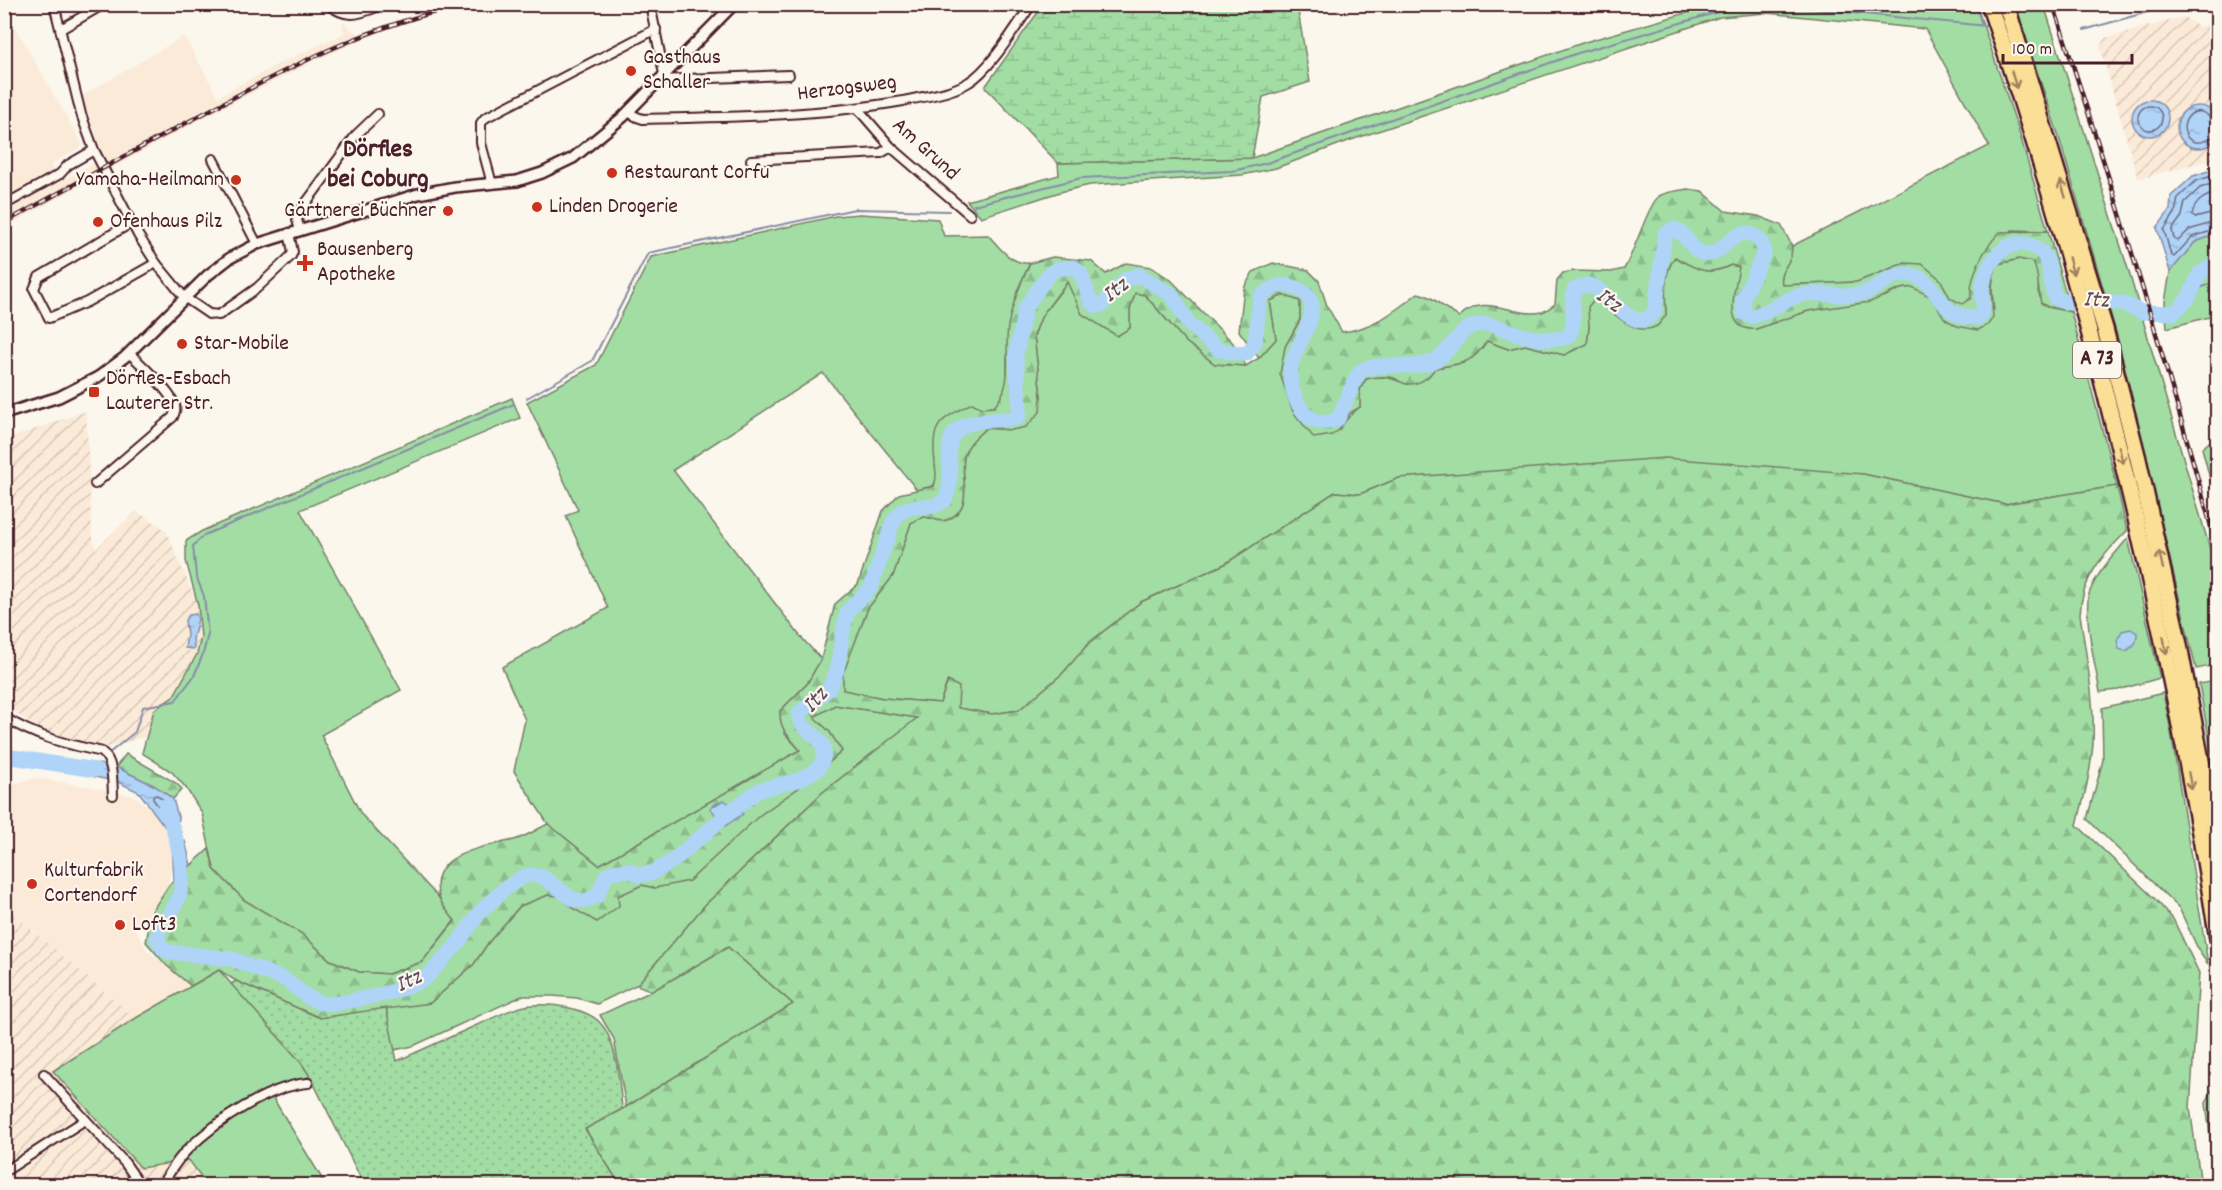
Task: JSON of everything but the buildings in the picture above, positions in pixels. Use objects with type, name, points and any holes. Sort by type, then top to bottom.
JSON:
[{"type":"highway","name":"A 73","points":[[1989,4],[2034,143],[2090,332],[2164,642],[2217,849]]},
{"type":"highway","name":"A 73","points":[[2006,4],[2105,328],[2163,568],[2217,939]]},
{"type":"street","points":[[54,4],[81,114],[94,150],[131,223],[156,263],[184,297],[209,314],[219,315],[226,311],[257,288],[291,256],[293,252],[289,233]]},
{"type":"street","points":[[61,29],[104,4]]},
{"type":"street","points":[[328,4],[345,15],[352,15],[386,4]]},
{"type":"street","points":[[650,4],[656,29],[661,77]]},
{"type":"street","points":[[6,410],[59,396],[98,377],[129,353],[208,275],[230,258],[257,244],[418,194],[455,187],[517,181],[573,159],[628,112],[734,4]]},
{"type":"street","name":"Herzogsweg","points":[[628,112],[644,118],[741,117],[858,109],[951,91],[982,72],[1032,4]]},
{"type":"street","points":[[492,184],[481,143],[481,123],[484,118],[656,29]]},
{"type":"street","points":[[661,77],[789,75]]},
{"type":"street","name":"Am Grund","points":[[858,109],[891,147],[970,215]]},
{"type":"street","points":[[300,230],[297,220],[300,211],[356,135],[378,114]]},
{"type":"street","points":[[751,160],[881,153],[891,147]]},
{"type":"street","points":[[4,205],[60,174],[68,165],[94,150]]},
{"type":"street","points":[[213,159],[257,244]]},
{"type":"street","points":[[131,223],[39,277],[34,289],[49,318],[87,302],[156,263]]},
{"type":"street","points":[[95,484],[173,417],[176,410],[175,404],[161,387],[129,353]]},
{"type":"street","points":[[4,717],[34,734],[107,759],[113,795]]},
{"type":"street","points":[[44,1074],[125,1163],[141,1185]]},
{"type":"street","points":[[161,1185],[175,1163],[190,1147],[221,1123],[264,1096],[308,1083]]},
{"type":"street","points":[[4,1172],[86,1120]]},
{"type":"shaded area","points":[[456,4],[480,5],[421,17],[361,38],[362,40],[314,61],[209,115],[5,227],[5,211],[104,158],[82,96],[184,36],[218,97],[280,63],[345,33],[342,26],[344,22],[358,34],[413,15]]},
{"type":"shaded area","points":[[4,8],[83,146],[51,164],[53,173],[49,177],[4,201]]},
{"type":"shaded area","points":[[2184,17],[2199,27],[2217,22],[2217,158],[2138,179],[2100,47],[2105,38]]},
{"type":"shaded area","points":[[86,411],[92,535],[96,549],[136,511],[159,525],[166,531],[198,605],[201,637],[197,654],[189,669],[173,729],[104,748],[40,729],[5,706],[5,440]]},
{"type":"shaded area","points":[[37,778],[136,797],[157,814],[165,827],[171,847],[169,885],[152,911],[135,928],[146,949],[191,986],[136,1018],[5,906],[4,786]]},
{"type":"shaded area","points":[[4,906],[136,1018],[54,1070],[190,1160],[207,1185],[5,1185]]},
{"type":"green space","points":[[1867,4],[1937,12],[1935,5],[1976,4],[2019,132],[2048,231],[2012,230],[1971,298],[1962,305],[1950,298],[1940,279],[1904,263],[1857,282],[1781,285],[1792,246],[1989,146],[1925,29],[1766,13],[1720,17],[1351,140],[1276,168],[1242,175],[1090,185],[981,217],[967,201],[1059,175],[1058,163],[1252,158],[1585,42],[1714,5]]},
{"type":"green space","points":[[1043,5],[1297,5],[1310,82],[1263,97],[1252,158],[1058,163],[985,87]]},
{"type":"green space","points":[[2015,5],[2044,5],[2128,269],[2218,581],[2217,665],[2196,669],[2118,339],[2058,134]]},
{"type":"green space","points":[[1687,189],[1702,191],[1725,211],[1758,216],[1781,225],[1792,246],[1791,257],[1781,275],[1782,285],[1857,282],[1904,263],[1922,264],[1940,279],[1950,298],[1962,304],[1971,298],[1975,272],[1988,246],[2000,232],[2048,231],[2071,312],[2048,307],[2041,303],[2037,272],[2033,262],[2019,259],[1998,264],[1991,289],[1993,317],[1988,325],[1978,330],[1957,326],[1945,319],[1931,297],[1912,287],[1900,289],[1870,302],[1808,311],[1756,329],[1745,328],[1734,316],[1733,307],[1739,267],[1731,265],[1723,269],[1702,270],[1675,257],[1668,270],[1665,293],[1666,315],[1657,326],[1640,329],[1631,326],[1595,298],[1588,307],[1587,344],[1564,355],[1525,345],[1508,349],[1487,341],[1471,359],[1459,364],[1435,368],[1427,378],[1420,382],[1405,384],[1387,377],[1366,379],[1360,389],[1360,407],[1350,413],[1339,430],[1332,435],[1314,438],[1293,412],[1280,374],[1285,347],[1300,320],[1300,301],[1283,295],[1270,301],[1276,339],[1259,358],[1239,331],[1244,288],[1253,272],[1273,263],[1308,270],[1319,281],[1327,306],[1342,332],[1373,323],[1418,293],[1434,300],[1459,317],[1479,306],[1499,307],[1520,312],[1542,312],[1555,304],[1557,280],[1563,273],[1611,272],[1624,269],[1655,201],[1665,193]]},
{"type":"green space","points":[[860,214],[938,219],[944,236],[988,235],[1011,258],[1030,263],[1017,291],[1007,359],[1007,385],[1003,398],[994,407],[982,408],[935,466],[938,476],[933,486],[917,490],[823,373],[673,470],[800,636],[821,659],[807,684],[780,711],[785,734],[800,750],[599,865],[548,824],[514,771],[525,720],[502,667],[608,608],[566,516],[578,510],[527,402],[596,365],[651,257],[836,216]]},
{"type":"green space","points":[[2217,234],[2217,315],[2167,328],[2165,302],[2170,272],[2195,242]]},
{"type":"green space","points":[[1053,257],[1091,261],[1106,274],[1126,263],[1151,267],[1171,280],[1233,343],[1246,366],[1215,364],[1186,342],[1145,295],[1135,293],[1130,309],[1130,328],[1117,336],[1082,314],[1067,282],[1042,315],[1034,335],[1041,397],[1040,412],[1026,427],[1012,430],[986,428],[965,452],[963,465],[965,490],[962,506],[958,512],[944,521],[924,517],[911,523],[893,576],[868,608],[843,674],[843,690],[883,698],[940,703],[948,681],[959,687],[958,708],[992,714],[1019,710],[1062,674],[1090,642],[1141,602],[1225,564],[1335,492],[1360,494],[1399,478],[1665,458],[1863,474],[2005,504],[2117,486],[2127,531],[2109,549],[2089,578],[2080,614],[2090,678],[2093,743],[2085,795],[2077,825],[2173,919],[2199,973],[2190,1108],[2201,1185],[620,1185],[585,1129],[626,1107],[793,1004],[728,947],[652,991],[637,985],[705,905],[823,792],[917,718],[835,705],[814,717],[829,731],[842,751],[807,782],[760,815],[689,881],[655,888],[642,885],[618,896],[619,906],[597,922],[574,909],[559,896],[548,895],[520,906],[488,943],[474,964],[430,1003],[320,1018],[236,981],[219,970],[191,986],[166,965],[146,942],[152,911],[169,885],[209,849],[214,869],[244,900],[302,934],[330,960],[359,972],[389,974],[422,962],[455,921],[440,900],[437,882],[441,871],[449,861],[474,850],[518,839],[548,824],[599,865],[800,750],[783,728],[780,711],[807,684],[821,659],[835,604],[858,584],[883,511],[899,494],[934,486],[936,475],[934,440],[939,425],[944,419],[972,403],[982,408],[994,407],[1000,398],[1007,379],[1008,326],[1017,294],[1030,263]]},
{"type":"green space","points":[[1675,257],[1702,270],[1723,269],[1731,265],[1740,267],[1734,294],[1756,329],[1808,311],[1886,296],[1900,289],[1913,287],[1931,297],[1937,305],[1994,310],[1992,292],[1998,264],[2020,259],[2033,262],[2039,274],[2038,292],[2048,307],[2071,312],[2117,486],[2005,504],[1863,474],[1483,473],[1399,478],[1360,494],[1335,492],[1225,564],[1141,602],[1090,642],[1062,674],[1019,710],[992,714],[958,708],[947,682],[940,703],[883,698],[843,690],[842,674],[868,608],[893,576],[911,523],[924,517],[944,521],[958,512],[962,506],[965,490],[964,457],[970,444],[986,428],[1012,430],[1041,397],[1034,336],[1042,315],[1068,282],[1082,314],[1130,328],[1130,309],[1135,293],[1145,295],[1186,342],[1215,364],[1246,366],[1259,358],[1276,339],[1270,301],[1283,295],[1300,301],[1300,319],[1285,347],[1331,435],[1360,407],[1360,389],[1366,379],[1386,378],[1407,384],[1435,368],[1464,363],[1487,341],[1508,349],[1525,345],[1564,355],[1587,344],[1589,327],[1587,307],[1596,298],[1608,308],[1666,315],[1665,293],[1668,270]]},
{"type":"green space","points":[[512,398],[520,418],[300,510],[401,690],[321,735],[361,814],[439,898],[455,920],[422,962],[388,974],[359,972],[330,960],[302,934],[244,900],[214,869],[202,813],[186,788],[172,772],[142,753],[154,710],[173,697],[197,654],[201,637],[198,605],[186,561],[186,541],[202,531]]},
{"type":"green space","points":[[2217,436],[2217,456],[2210,464],[2217,483],[2217,506],[2202,448]]},
{"type":"green space","points":[[2128,538],[2160,678],[2118,690],[2100,692],[2090,640],[2088,600],[2097,577]]},
{"type":"green space","points":[[2218,681],[2217,782],[2199,684]]},
{"type":"green space","points":[[2163,693],[2208,964],[2200,953],[2179,908],[2087,819],[2103,760],[2102,708]]},
{"type":"green space","points":[[835,705],[918,718],[823,792],[705,905],[638,984],[597,1004],[577,998],[522,996],[413,1046],[394,1050],[386,1008],[430,1003],[474,964],[488,943],[520,906],[548,895],[559,896],[574,909],[617,896],[642,885],[655,888],[807,782],[842,751],[829,731],[813,717]]},
{"type":"green space","points":[[126,754],[176,783],[182,789],[173,799],[155,786],[116,767]]},
{"type":"green space","points":[[728,947],[793,1004],[626,1107],[614,1039],[600,1015],[652,991]]},
{"type":"green space","points":[[219,970],[300,1061],[310,1076],[270,1093],[326,1185],[207,1185],[189,1160],[141,1168],[53,1071],[136,1018]]},
{"type":"green space","points":[[236,981],[320,1018],[386,1008],[397,1061],[519,1008],[551,1005],[570,1008],[589,1015],[602,1025],[611,1042],[617,1065],[622,1109],[585,1129],[620,1185],[364,1185],[310,1076],[300,1061],[231,984]]},
{"type":"green space","points":[[2217,1079],[2218,1185],[2216,1186],[2206,1103]]},
{"type":"water","points":[[2150,100],[2162,106],[2168,118],[2162,130],[2150,136],[2138,130],[2132,118],[2138,106]]},
{"type":"water","points":[[2198,106],[2213,112],[2219,127],[2213,142],[2198,148],[2183,142],[2177,127],[2183,112]]},
{"type":"water","points":[[2217,168],[2217,234],[2195,242],[2170,272],[2157,228],[2170,210],[2171,196],[2193,176]]},
{"type":"water","points":[[196,614],[198,619],[193,639],[194,649],[185,648],[187,635],[185,620],[189,615]]},
{"type":"water","points":[[2131,629],[2137,633],[2134,644],[2125,651],[2119,649],[2117,640],[2122,631]]},
{"type":"water","points":[[80,761],[116,767],[155,786],[173,799],[179,820],[165,827],[139,792],[118,782],[72,772]]},
{"type":"water","points":[[724,800],[743,814],[725,826],[710,808]]},
{"type":"water","points":[[185,841],[191,865],[174,880],[172,845]]},
{"type":"waterway","points":[[974,205],[1081,178],[1232,171],[1267,163],[1578,53],[1735,7],[1753,4]]},
{"type":"waterway","points":[[1762,4],[1987,26]]},
{"type":"waterway","points":[[1975,4],[1982,24]]},
{"type":"waterway","points":[[2084,30],[2176,4]]},
{"type":"waterway","points":[[527,398],[592,361],[648,253],[855,209],[949,211]]},
{"type":"waterway","name":"Itz","points":[[165,806],[180,853],[182,878],[177,901],[157,938],[163,949],[170,952],[232,959],[286,980],[306,996],[320,1003],[334,1004],[380,995],[405,988],[426,978],[455,947],[479,913],[503,890],[522,877],[531,875],[543,877],[574,900],[586,901],[598,895],[606,875],[612,872],[629,870],[639,875],[652,873],[674,860],[759,790],[799,780],[819,768],[824,757],[821,742],[802,724],[799,713],[829,689],[837,670],[848,611],[871,587],[897,516],[904,510],[913,507],[935,506],[945,500],[950,483],[950,441],[955,432],[972,423],[1017,418],[1020,414],[1016,354],[1025,308],[1048,275],[1056,269],[1073,267],[1080,272],[1091,302],[1097,306],[1102,305],[1126,279],[1139,275],[1172,295],[1189,324],[1219,350],[1246,354],[1255,343],[1260,297],[1271,289],[1284,285],[1305,293],[1311,302],[1312,312],[1291,366],[1292,388],[1301,409],[1316,421],[1326,422],[1338,419],[1356,378],[1362,370],[1379,366],[1416,366],[1434,361],[1441,357],[1462,333],[1475,325],[1497,326],[1539,339],[1568,337],[1573,325],[1574,290],[1582,286],[1588,285],[1596,288],[1630,317],[1639,320],[1647,318],[1655,310],[1665,234],[1673,229],[1682,233],[1695,249],[1705,254],[1712,254],[1742,234],[1748,234],[1759,240],[1764,253],[1743,299],[1744,313],[1750,316],[1763,313],[1801,295],[1861,294],[1891,278],[1905,274],[1921,279],[1955,313],[1965,317],[1979,318],[1983,308],[1983,283],[1989,266],[2000,252],[2015,244],[2035,248],[2044,255],[2049,265],[2056,299],[2070,303],[2121,303],[2142,312],[2174,313],[2188,299],[2200,273],[2218,263]]},
{"type":"waterway","points":[[2193,290],[2218,282]]},
{"type":"waterway","points":[[108,754],[135,732],[143,707],[175,701],[194,676],[208,634],[204,596],[196,576],[193,546],[204,535],[514,404]]},
{"type":"waterway","name":"Itz","points":[[4,760],[12,757],[95,770]]},
{"type":"railway","points":[[4,223],[298,64],[364,35],[434,12],[470,4]]},
{"type":"railway","points":[[2053,4],[2139,277],[2218,552]]},
{"type":"place","name":"Gasthaus Schaller","points":[[631,71]]},
{"type":"place","name":"Restaurant Corfu","points":[[612,173]]},
{"type":"place","name":"Yamaha-Heilmann","points":[[236,180]]},
{"type":"place","name":"Linden Drogerie","points":[[537,207]]},
{"type":"place","name":"Gärtnerei Büchner","points":[[448,211]]},
{"type":"place","name":"Ofenhaus Pilz","points":[[98,222]]},
{"type":"place","name":"Bausenberg Apotheke","points":[[305,263]]},
{"type":"place","name":"Star-Mobile","points":[[182,344]]},
{"type":"place","name":"Dörfles-Esbach Lauterer Str.","points":[[94,392]]},
{"type":"place","name":"Kulturfabrik Cortendorf","points":[[32,884]]},
{"type":"place","name":"Loft3","points":[[120,925]]},
{"type":"district","name":"Dörfles bei Coburg","points":[[378,164]]}]
